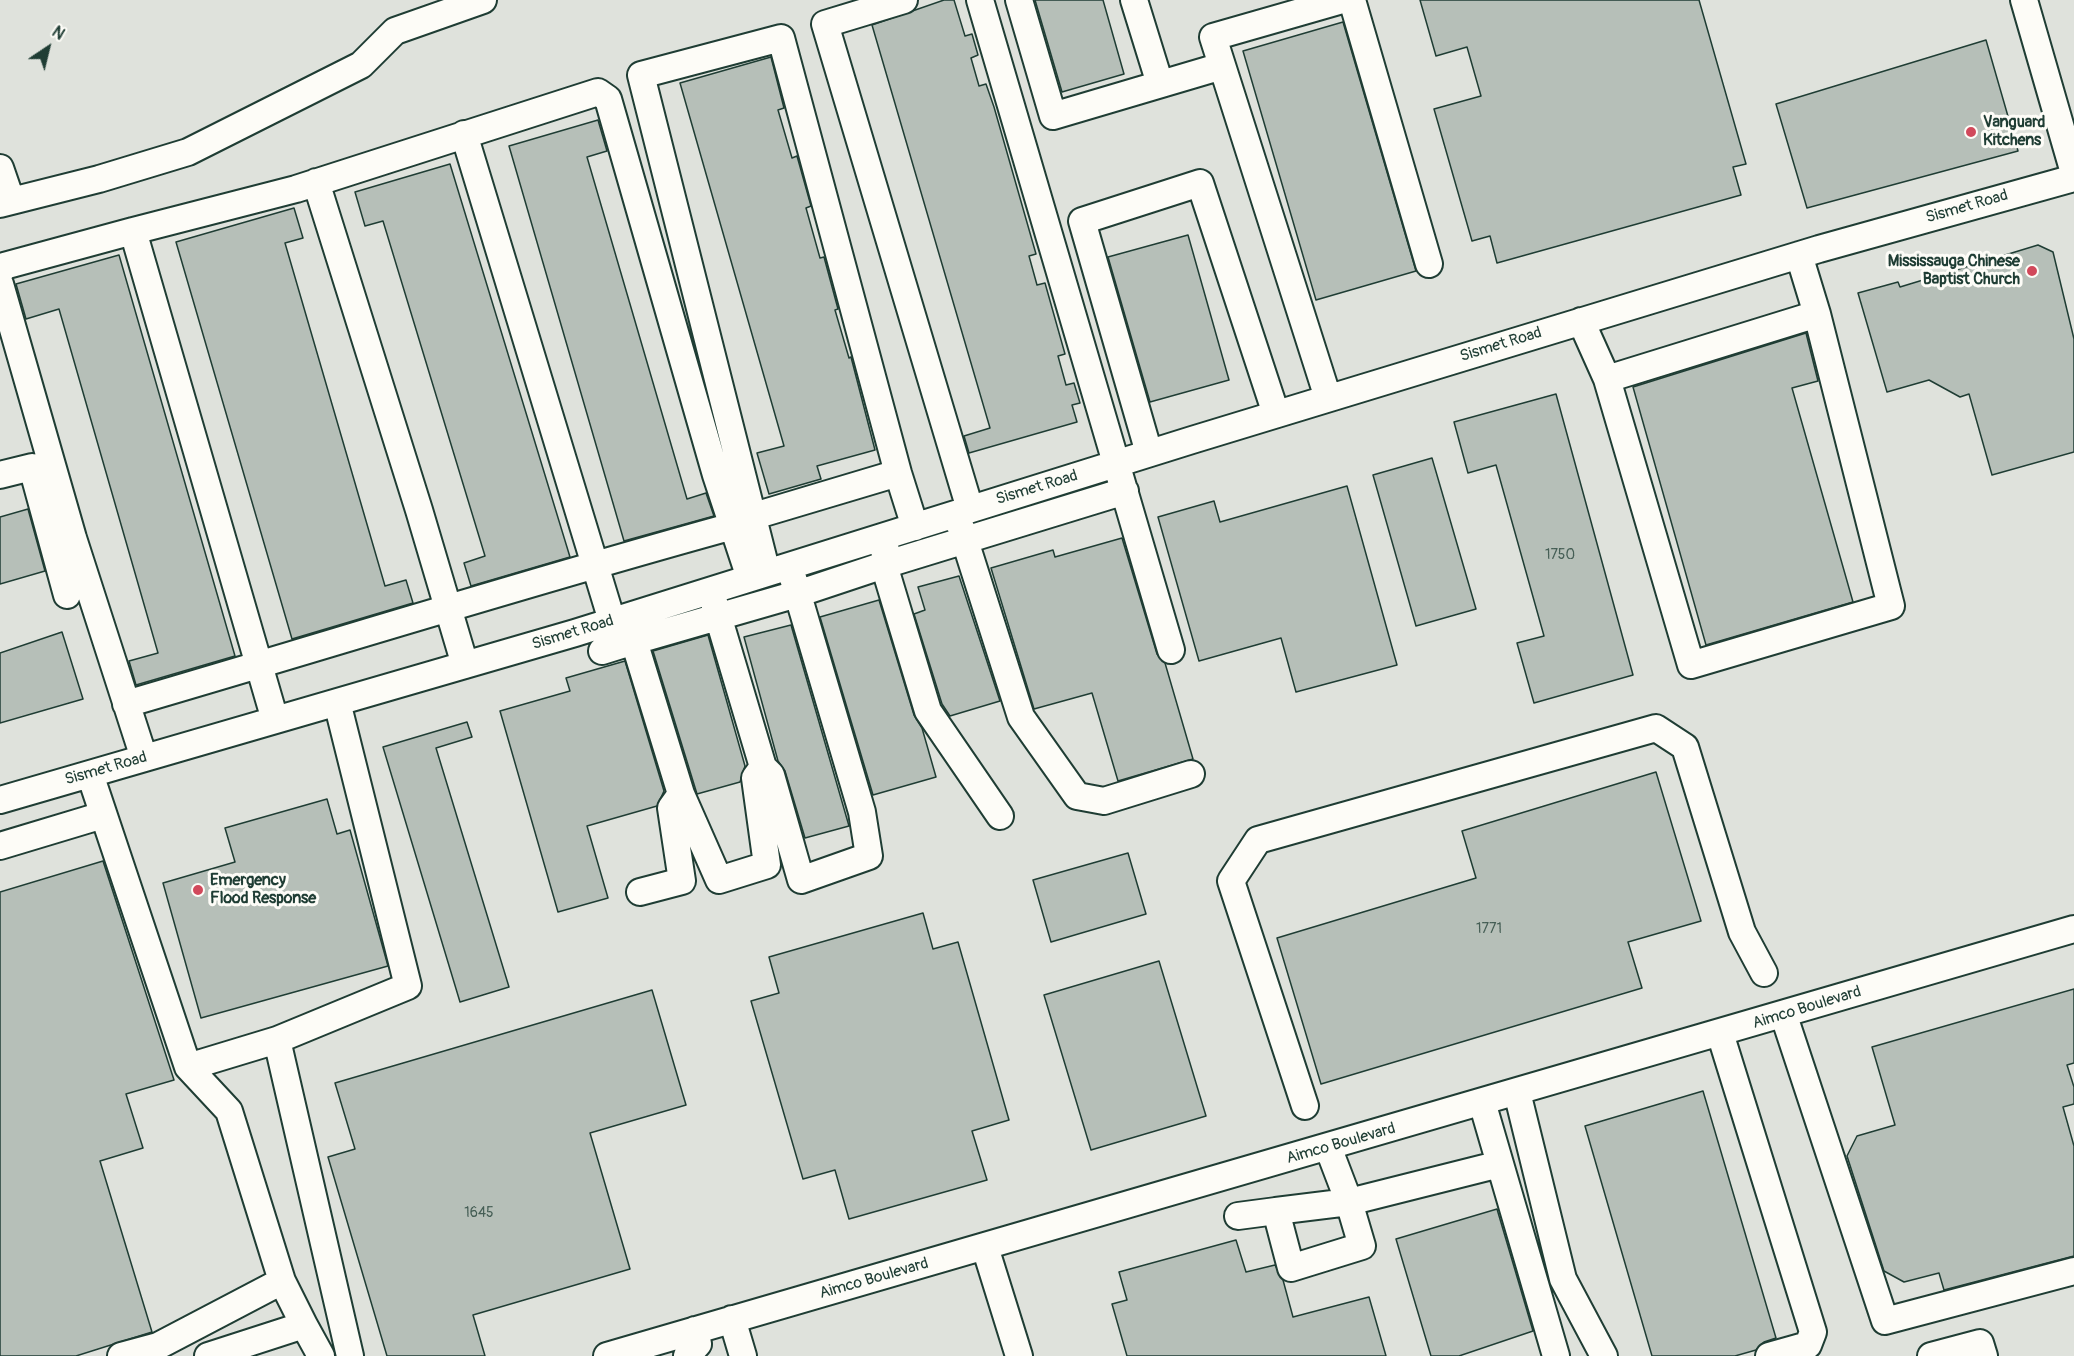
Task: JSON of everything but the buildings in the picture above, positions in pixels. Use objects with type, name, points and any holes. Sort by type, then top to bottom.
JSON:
[{"type":"street","points":[[0,168],[6,202],[99,179],[188,152],[361,65],[395,31],[483,0]]},
{"type":"street","points":[[904,0],[825,24],[963,512],[965,540],[1021,717],[1077,796],[1104,801],[1191,774]]},
{"type":"street","points":[[980,0],[1118,463],[1171,650]]},
{"type":"street","points":[[1019,0],[1053,116],[1222,66]]},
{"type":"street","points":[[1134,0],[1160,84]]},
{"type":"street","points":[[2024,0],[2074,172]]},
{"type":"street","points":[[1328,398],[1213,37],[1339,1],[1430,264]]},
{"type":"street","points":[[743,521],[640,75],[782,38],[898,473],[915,526]]},
{"type":"street","points":[[0,272],[4,266],[316,182],[598,92],[608,99],[743,521],[769,572],[797,594],[862,812],[869,856],[801,880],[771,776],[763,767],[710,590]]},
{"type":"street","points":[[464,134],[595,564],[620,619],[634,641],[681,794],[719,879],[767,865],[754,778],[763,767]]},
{"type":"street","name":"Sismet Road","points":[[0,800],[620,619],[1149,453],[1799,255],[2074,178]]},
{"type":"street","points":[[316,182],[465,665]]},
{"type":"street","points":[[1149,453],[1082,221],[1200,183],[1276,414]]},
{"type":"street","points":[[132,231],[261,665],[275,720]]},
{"type":"street","points":[[1581,321],[1607,379],[1691,665],[1891,606],[1817,314],[1799,255]]},
{"type":"street","points":[[0,284],[73,538],[144,758]]},
{"type":"street","points":[[1607,379],[1817,314]]},
{"type":"street","points":[[0,475],[32,466],[67,595]]},
{"type":"street","points":[[126,704],[448,610],[898,473]]},
{"type":"street","points":[[602,651],[718,615],[797,594],[1125,490]]},
{"type":"street","points":[[1029,491],[1039,517]]},
{"type":"street","points":[[886,536],[884,565],[928,711],[1000,816]]},
{"type":"street","points":[[188,1067],[277,1040],[408,986],[337,702]]},
{"type":"street","points":[[1305,1106],[1231,881],[1258,840],[1656,728],[1685,747],[1742,932],[1764,973]]},
{"type":"street","points":[[90,774],[188,1067],[229,1111],[282,1281],[321,1356]]},
{"type":"street","points":[[640,892],[682,880],[671,808],[681,794]]},
{"type":"street","points":[[0,846],[103,815]]},
{"type":"street","name":"Aimco Boulevard","points":[[607,1356],[696,1346],[732,1319],[1784,1016],[2074,929]]},
{"type":"street","points":[[1784,1016],[1885,1321],[2074,1271]]},
{"type":"street","points":[[1720,1033],[1813,1332],[1808,1345],[1769,1356]]},
{"type":"street","points":[[277,1040],[350,1356]]},
{"type":"street","points":[[1517,1092],[1563,1279],[1604,1356]]},
{"type":"street","points":[[1482,1102],[1556,1356]]},
{"type":"street","points":[[1276,1211],[1291,1268],[1362,1246],[1349,1202],[1328,1147]]},
{"type":"street","points":[[1238,1216],[1349,1202],[1500,1164]]},
{"type":"street","points":[[985,1247],[1019,1356]]},
{"type":"street","points":[[121,1356],[158,1346],[282,1281]]},
{"type":"street","points":[[732,1319],[742,1356]]},
{"type":"street","points":[[208,1356],[304,1324]]},
{"type":"street","points":[[1931,1356],[1980,1342],[1984,1356]]},
{"type":"shaded area","points":[[0,0],[2074,0],[2074,1356],[0,1356]]},
{"type":"place","name":"Vanguard Kitchens","points":[[1971,132]]},
{"type":"place","name":"Mississauga Chinese Baptist Church","points":[[2032,271]]},
{"type":"place","name":"Emergency Flood Response","points":[[198,890]]}]
